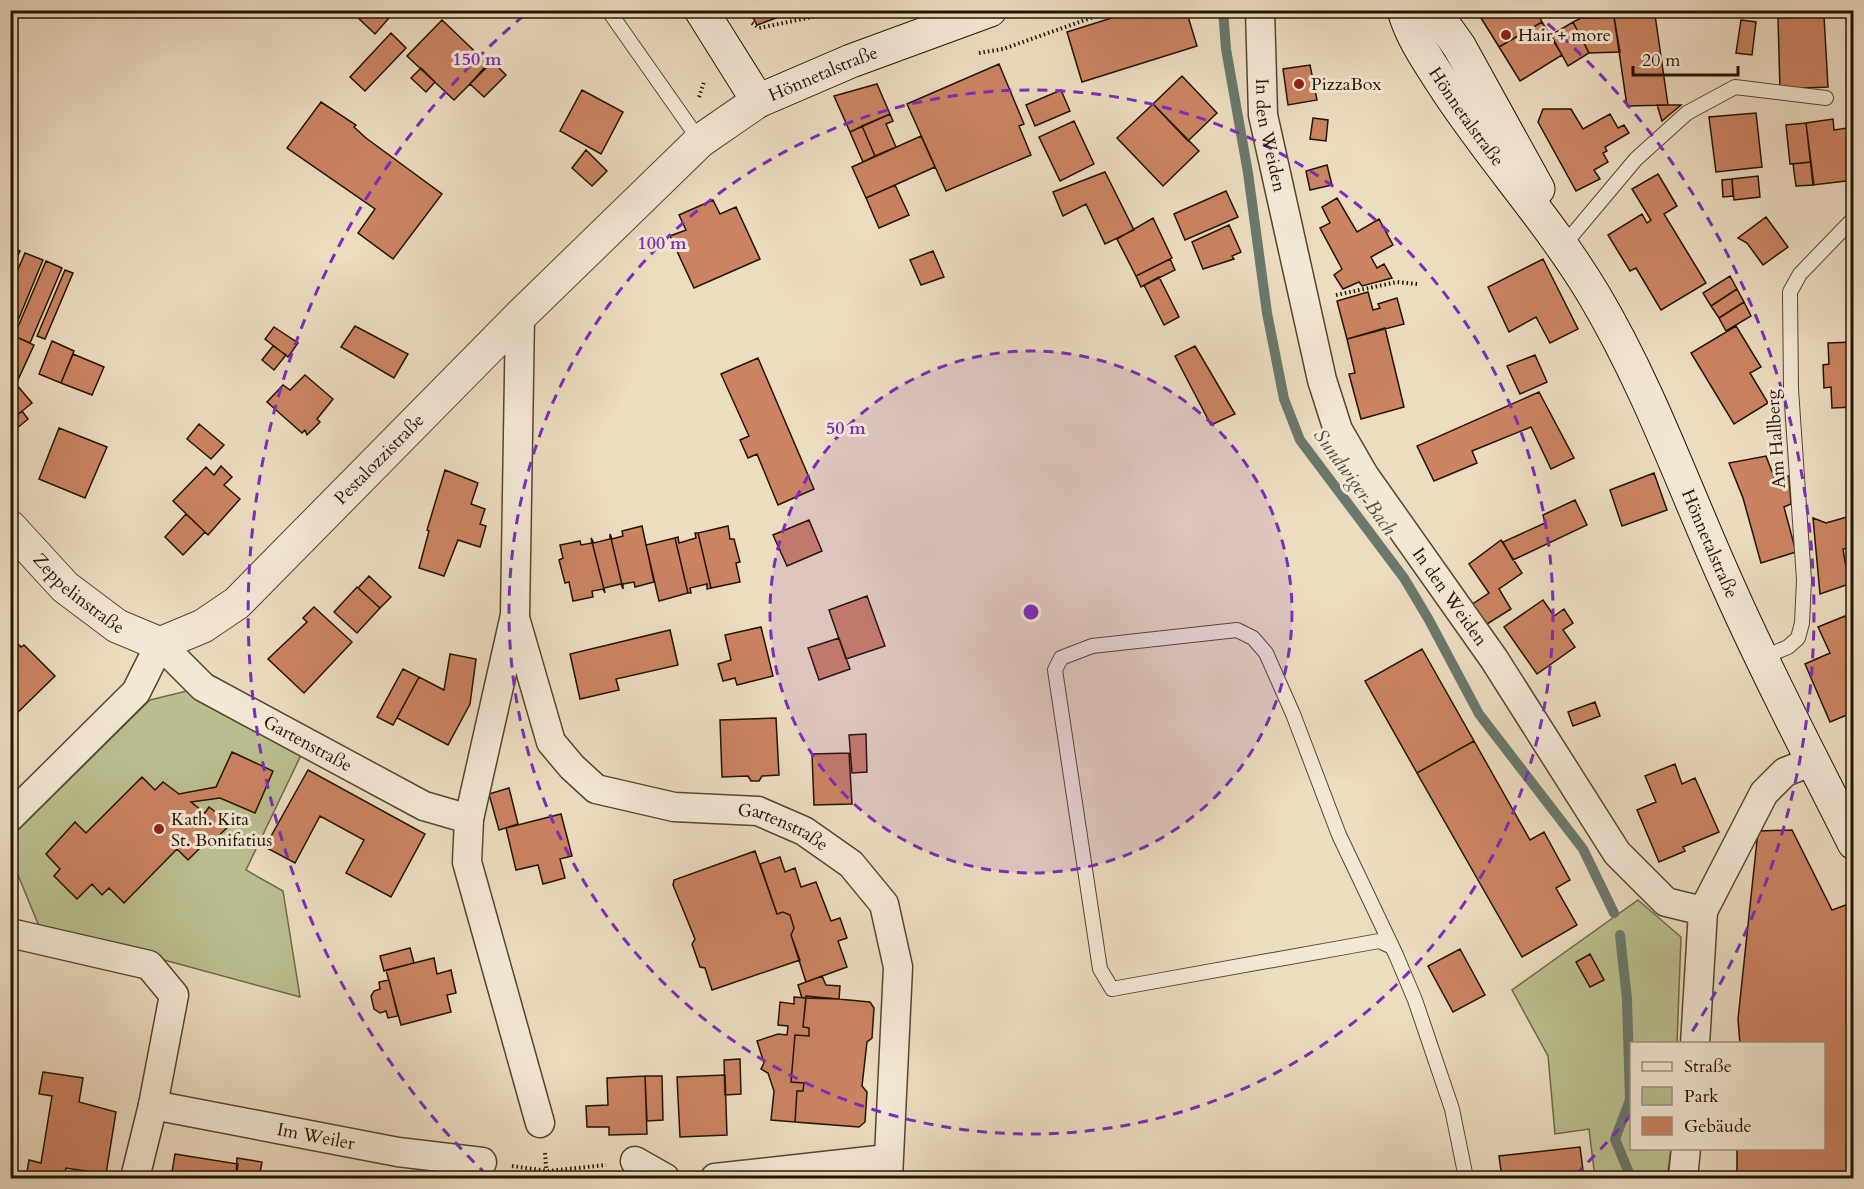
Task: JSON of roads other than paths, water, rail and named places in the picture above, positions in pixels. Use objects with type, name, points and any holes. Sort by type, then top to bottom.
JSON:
[{"type":"main road","name":"Hönnetalstraße","points":[[701,10],[758,100],[851,61],[990,10]]},
{"type":"main road","name":"Hönnetalstraße","points":[[1404,10],[1407,22],[1430,63],[1468,122],[1563,246]]},
{"type":"main road","name":"Hönnetalstraße","points":[[1432,10],[1458,46],[1531,175],[1563,246],[1625,348],[1762,659],[1854,843]]},
{"type":"main road","name":"Pestalozzistraße","points":[[160,644],[203,626],[237,603],[520,316],[700,141],[758,100]]},
{"type":"main road","name":"Zeppelinstraße","points":[[10,527],[64,587],[117,627],[160,644]]},
{"type":"street","name":"In den Weiden","points":[[1260,10],[1263,115],[1322,380],[1338,430],[1364,475],[1494,659],[1617,853],[1666,902],[1703,911]]},
{"type":"street","name":"Gartenstraße","points":[[520,316],[515,615],[469,819],[467,862],[540,1123]]},
{"type":"street","name":"Gartenstraße","points":[[515,615],[551,742],[572,767],[596,789],[674,807],[758,811],[804,831],[851,864],[884,904],[898,967],[888,1169],[715,1179]]},
{"type":"street","name":"Gartenstraße","points":[[160,644],[202,687],[424,806],[469,819]]},
{"type":"street","points":[[10,817],[136,692],[160,644]]},
{"type":"street","points":[[1695,1042],[1703,911],[1764,793],[1785,772],[1813,761]]},
{"type":"street","points":[[10,933],[149,965],[174,995],[153,1106],[135,1179]]},
{"type":"street","name":"Im Weiler","points":[[153,1106],[398,1152],[482,1162]]},
{"type":"street","points":[[1683,1179],[1686,1150]]},
{"type":"street","points":[[635,1161],[665,1179]]},
{"type":"lane","points":[[608,10],[700,141]]},
{"type":"lane","points":[[1563,246],[1636,159],[1687,113],[1735,87],[1826,98]]},
{"type":"lane","name":"Am Hallberg","points":[[1762,659],[1788,647],[1798,638],[1802,623],[1804,580],[1791,389],[1790,292],[1800,274],[1854,218]]},
{"type":"lane","points":[[1390,946],[1379,941],[1112,989],[1100,969],[1055,670],[1061,658],[1092,646],[1237,630],[1253,638],[1266,653],[1293,714],[1340,835],[1415,1000],[1452,1108],[1466,1179]]},
{"type":"waterway","name":"Sundwiger Bach","points":[[1223,10],[1226,49],[1248,173],[1267,313],[1284,399],[1300,440],[1404,578],[1479,714],[1583,849],[1614,913]]},
{"type":"waterway","name":"Sundwiger Bach","points":[[1620,935],[1627,1000],[1630,1100],[1615,1139],[1631,1178]]},
{"type":"place","name":"Hair + more","points":[[1506,35]]},
{"type":"place","name":"PizzaBox","points":[[1299,84]]},
{"type":"place","name":"Kath. Kita St. Bonifatius","points":[[159,829]]}]
